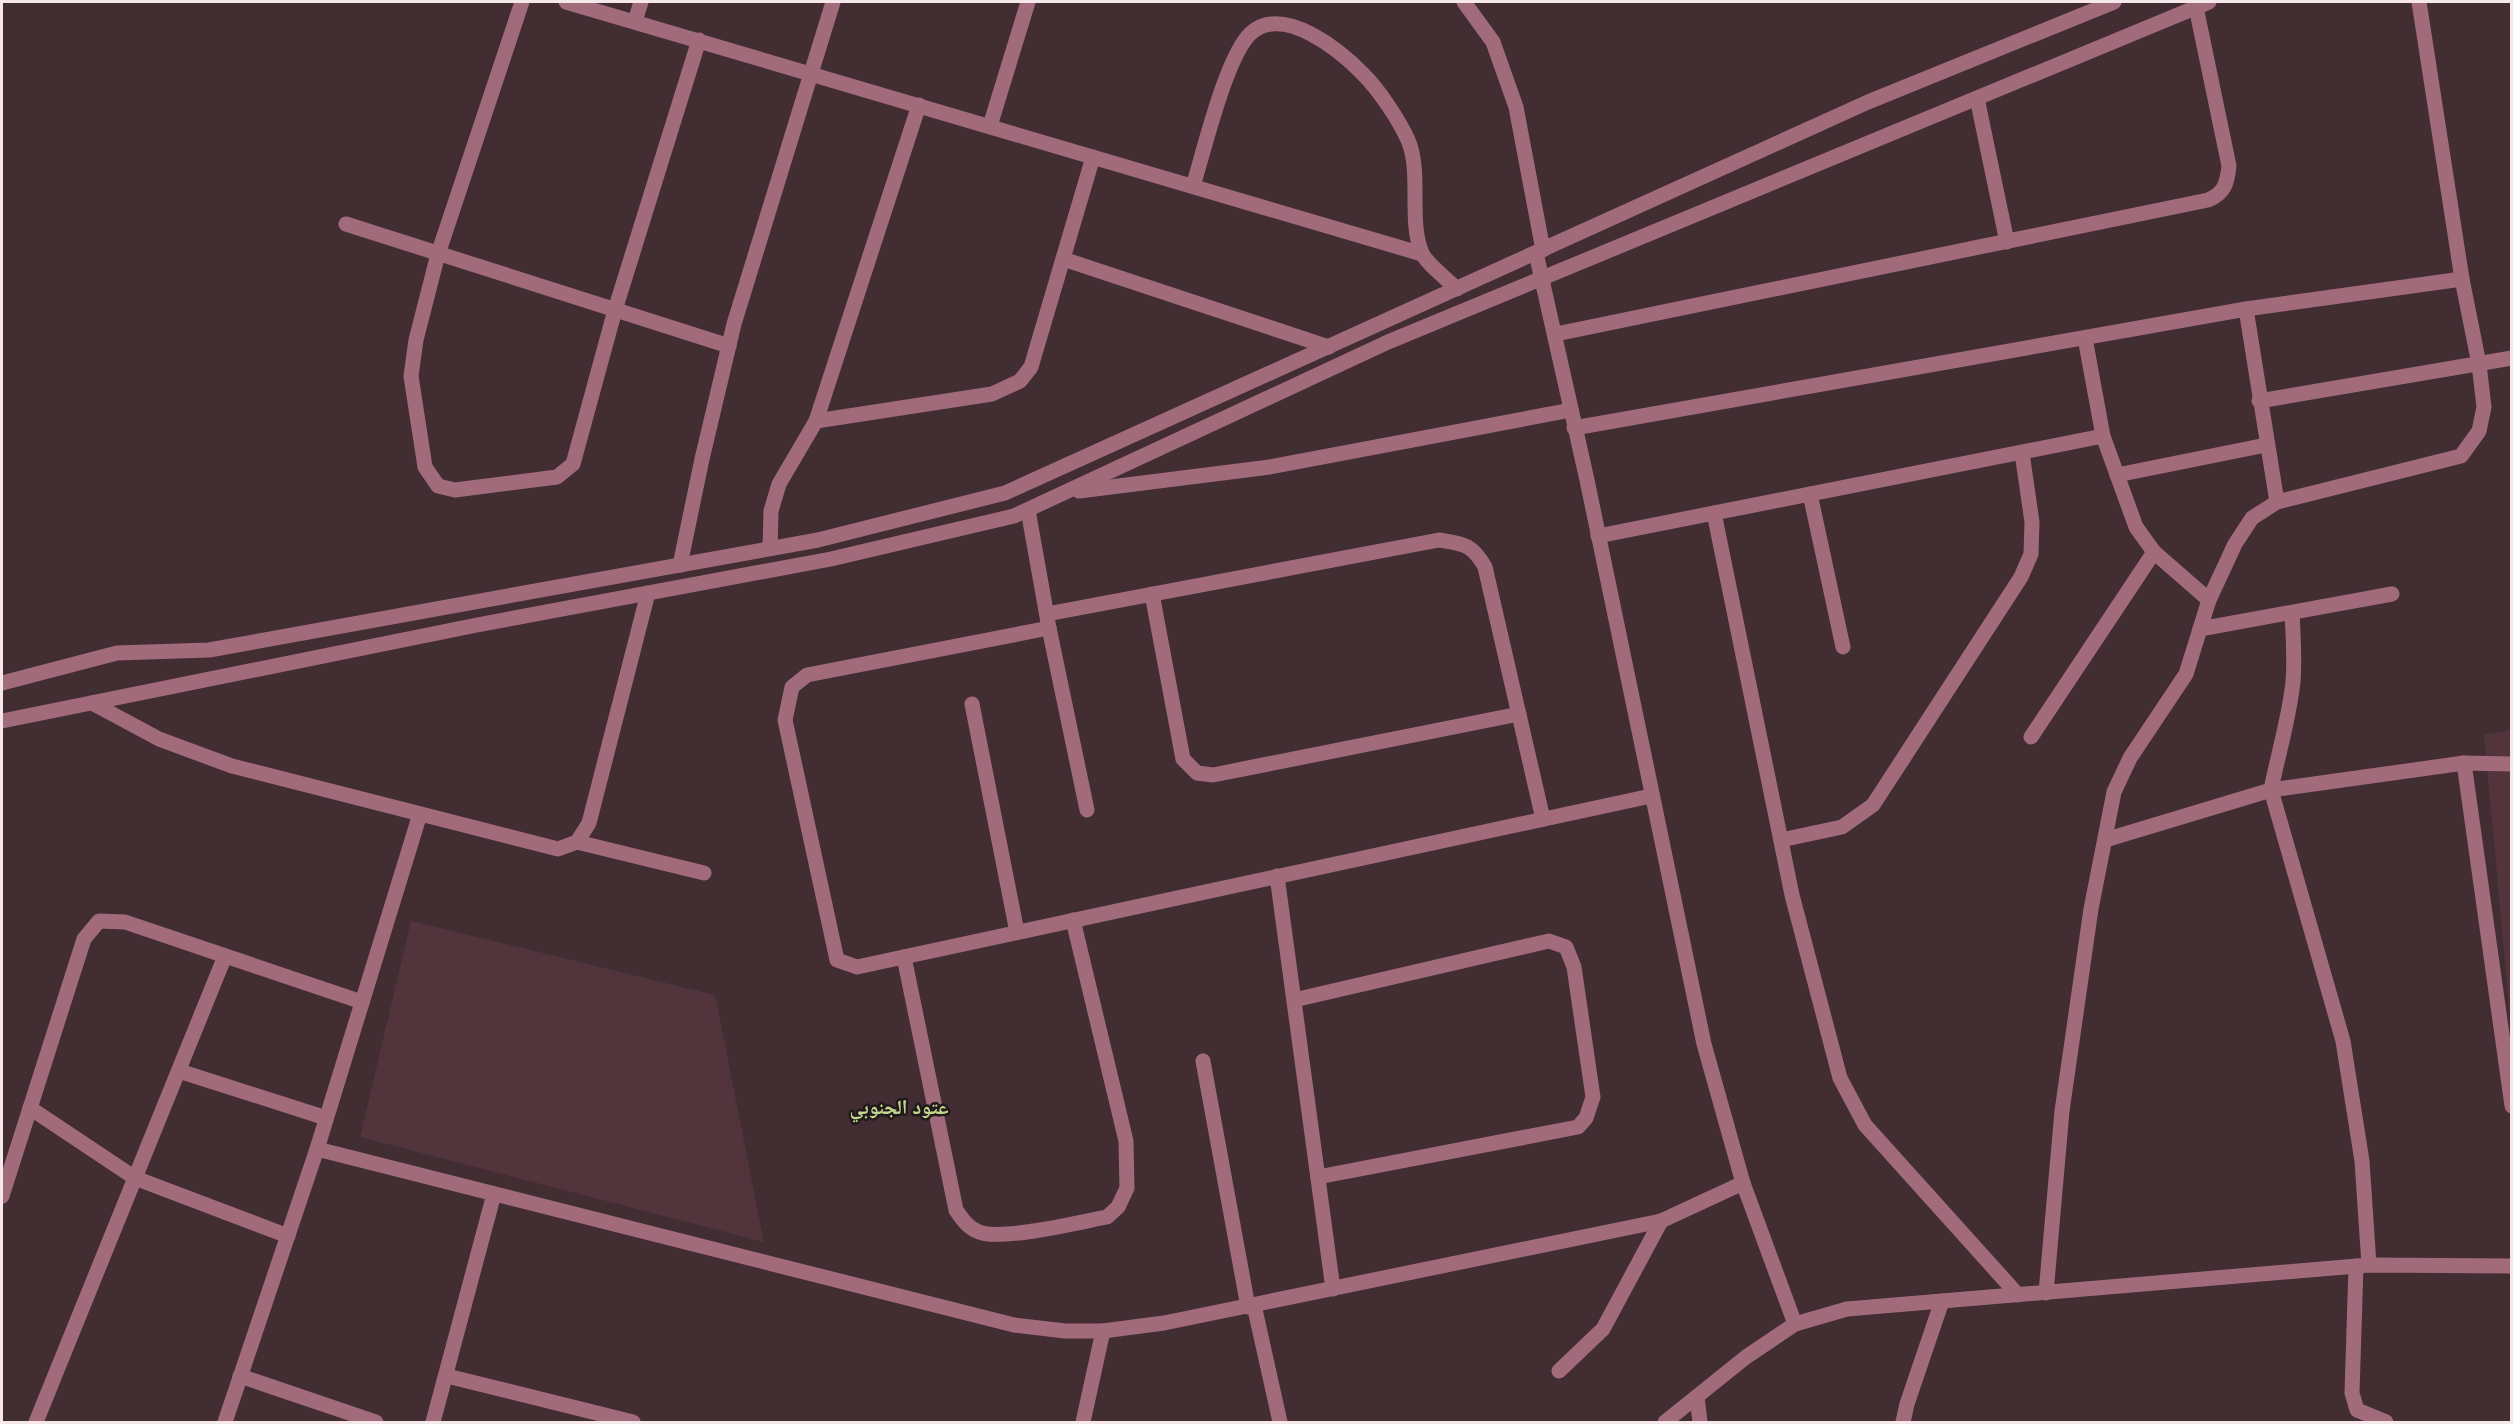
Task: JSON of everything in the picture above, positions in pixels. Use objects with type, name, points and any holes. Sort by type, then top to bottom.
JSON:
[{"type":"street","points":[[522,2],[438,254],[416,340],[411,376],[425,467],[438,486],[455,490],[557,477],[573,464],[615,310],[699,40]]},
{"type":"street","points":[[566,2],[1422,254],[1456,289]]},
{"type":"street","points":[[635,21],[641,2]]},
{"type":"street","points":[[680,565],[729,346],[832,2]]},
{"type":"street","points":[[990,126],[1028,2]]},
{"type":"street","points":[[1464,2],[1493,42],[1516,107],[1544,277],[1574,428],[1704,1044],[1743,1183],[1795,1324]]},
{"type":"street","points":[[2,683],[117,653],[209,650],[818,540],[1005,493],[1868,102],[2114,2]]},
{"type":"street","points":[[2046,1293],[2062,1111],[2091,909],[2114,792],[2130,758],[2186,674],[2209,600],[2235,544],[2252,518],[2277,502],[2461,456],[2479,431],[2484,407],[2479,364],[2462,279],[2419,2]]},
{"type":"street","points":[[2,721],[477,625],[831,559],[1014,516],[1388,342],[2203,4],[2229,166],[2227,185],[2218,196],[2007,242],[1556,334]]},
{"type":"street","points":[[1193,186],[1231,64],[1240,49],[1250,34],[1268,23],[1295,26],[1335,49],[1366,76],[1408,141],[1422,254]]},
{"type":"street","points":[[1977,98],[2007,242]]},
{"type":"street","points":[[770,548],[771,511],[779,484],[816,421],[919,105]]},
{"type":"street","points":[[816,421],[992,394],[1020,381],[1031,367],[1093,157]]},
{"type":"street","points":[[346,224],[729,346]]},
{"type":"street","points":[[1063,259],[1329,346]]},
{"type":"street","points":[[1574,428],[2246,309],[2462,279]]},
{"type":"street","points":[[2246,309],[2266,445],[2277,502]]},
{"type":"street","points":[[2085,338],[2103,436],[2136,527],[2154,552],[2209,600]]},
{"type":"street","points":[[2259,401],[2511,358]]},
{"type":"street","points":[[1064,493],[1270,467],[1571,411]]},
{"type":"street","points":[[1598,536],[2103,436]]},
{"type":"street","points":[[2117,475],[2266,445]]},
{"type":"street","points":[[1781,840],[1842,827],[1873,805],[2021,577],[2031,554],[2032,522],[2022,453]]},
{"type":"street","points":[[1810,494],[1843,647]]},
{"type":"street","points":[[1028,510],[1087,810]]},
{"type":"street","points":[[1714,513],[1792,895],[1840,1078],[1865,1125],[2018,1295]]},
{"type":"street","points":[[1543,819],[1485,567],[1476,550],[1459,543],[1439,540],[1152,594],[1048,621],[807,675],[792,687],[787,701],[785,720],[837,960],[857,967],[1651,796]]},
{"type":"street","points":[[2031,737],[2154,552]]},
{"type":"street","points":[[577,842],[589,823],[648,594]]},
{"type":"street","points":[[1152,594],[1183,759],[1197,773],[1213,775],[1519,714]]},
{"type":"street","points":[[2200,629],[2392,594]]},
{"type":"street","points":[[2292,613],[2293,680],[2287,723],[2271,790],[2343,1041],[2362,1161],[2362,1266],[2352,1394],[2357,1410],[2386,1422]]},
{"type":"street","points":[[92,703],[159,739],[232,766],[558,849],[577,842],[704,873]]},
{"type":"street","points":[[972,704],[1017,932]]},
{"type":"street","points":[[2105,840],[2271,790],[2464,763],[2511,764]]},
{"type":"street","points":[[2464,763],[2511,1106]]},
{"type":"street","points":[[225,1422],[327,1118],[420,814]]},
{"type":"street","points":[[1277,876],[1333,1289]]},
{"type":"street","points":[[904,957],[956,1210],[964,1222],[980,1232],[1003,1234],[1107,1217],[1118,1207],[1127,1188],[1126,1141],[1073,920]]},
{"type":"street","points":[[2,1196],[84,939],[99,921],[125,922],[362,1002]]},
{"type":"street","points":[[1294,1000],[1550,941],[1566,947],[1574,967],[1593,1097],[1586,1118],[1578,1127],[1318,1177]]},
{"type":"street","points":[[36,1422],[225,956]]},
{"type":"street","points":[[1203,1061],[1251,1306],[1280,1422]]},
{"type":"street","points":[[179,1071],[327,1118]]},
{"type":"street","points":[[30,1108],[135,1178],[288,1236]]},
{"type":"street","points":[[317,1149],[1014,1324],[1065,1331],[1103,1331],[1164,1323],[1661,1221],[1743,1183]]},
{"type":"street","points":[[433,1422],[495,1194]]},
{"type":"street","points":[[1559,1371],[1603,1329],[1661,1221]]},
{"type":"street","points":[[1665,1422],[1746,1357],[1795,1324],[1847,1309],[2362,1266],[2511,1266]]},
{"type":"street","points":[[1904,1422],[1907,1404],[1942,1301]]},
{"type":"street","points":[[1083,1422],[1103,1331]]},
{"type":"street","points":[[240,1376],[376,1422]]},
{"type":"street","points":[[447,1376],[633,1422]]},
{"type":"street","points":[[1697,1396],[1700,1422]]},
{"type":"shaded area","points":[[2511,730],[2511,1026],[2484,735]]},
{"type":"shaded area","points":[[411,921],[715,995],[764,1242],[360,1137]]},
{"type":"district","name":"عتود الجنوبي","points":[[899,1107]]}]
